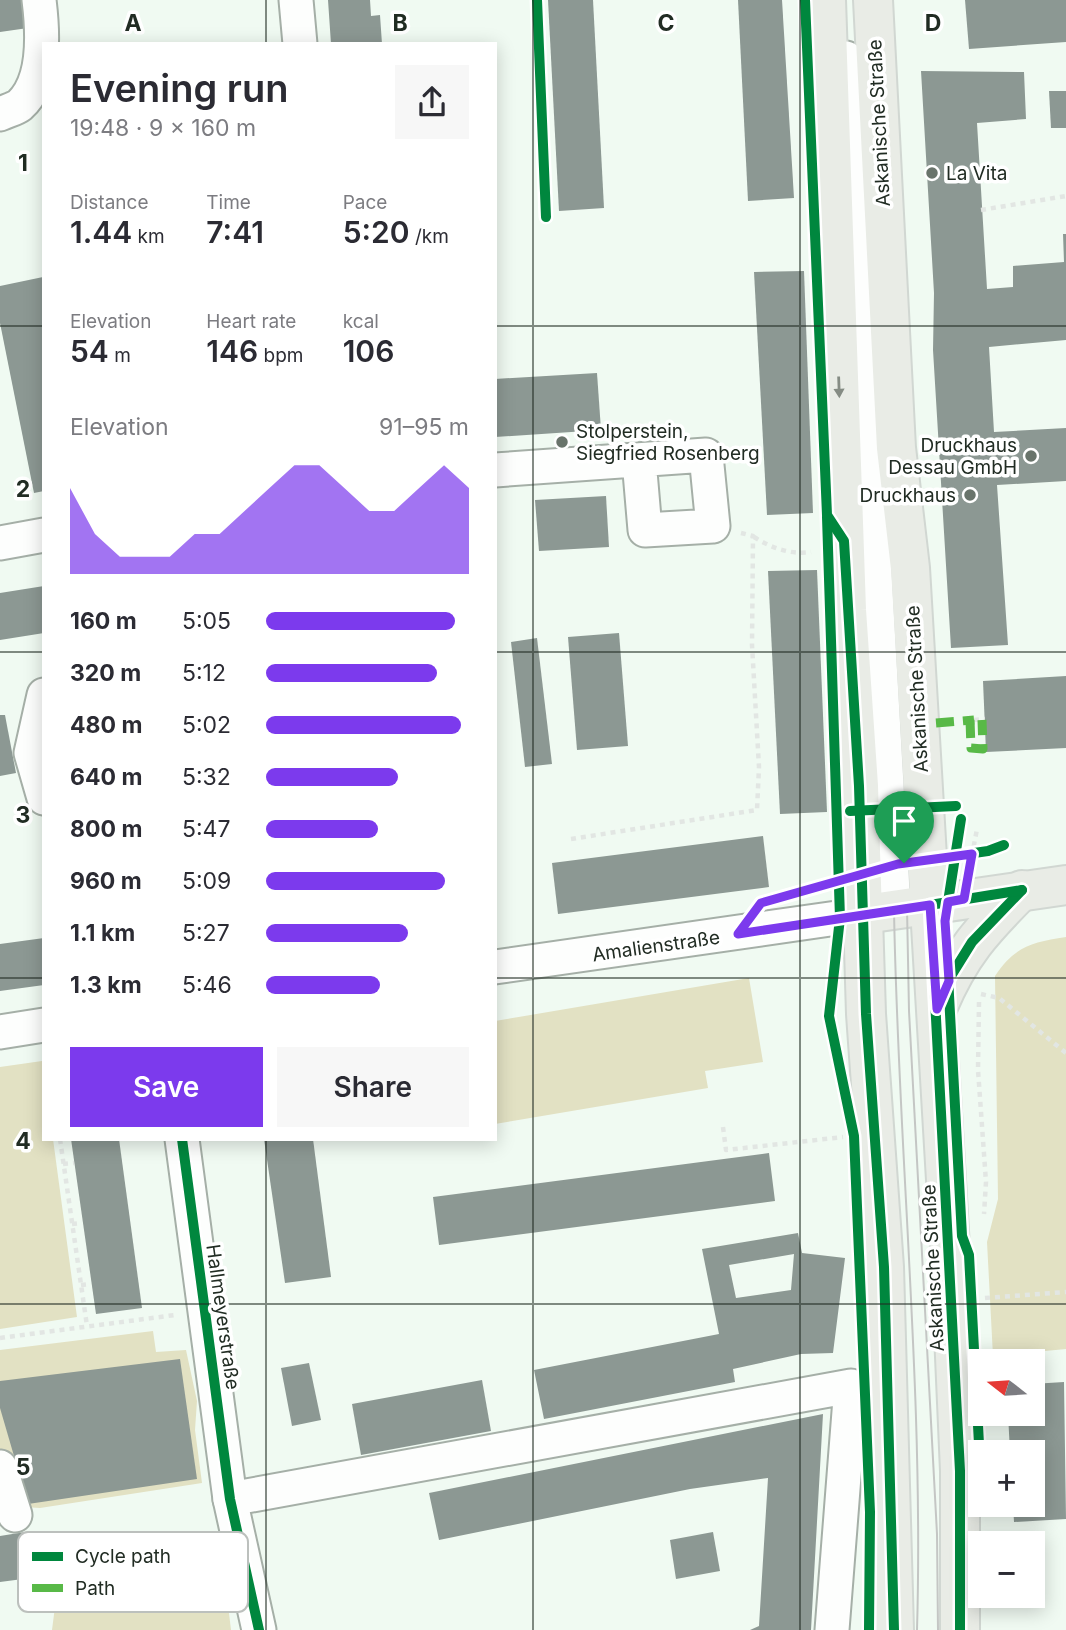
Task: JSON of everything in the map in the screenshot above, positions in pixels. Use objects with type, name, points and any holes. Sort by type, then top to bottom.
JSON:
[{"type":"main road","name":"Askanische Straße","points":[[827,0],[847,610],[937,1009],[960,1471],[960,1630]]},
{"type":"main road","name":"Askanische Straße","points":[[873,0],[897,448],[910,569],[928,860],[912,907],[866,1014],[884,1267],[894,1630]]},
{"type":"main road","name":"Amalienstraße","points":[[912,907],[1066,886]]},
{"type":"main road","points":[[937,1009],[954,968],[972,942],[1022,890]]},
{"type":"street","points":[[0,114],[20,104],[39,72],[42,28],[39,0]]},
{"type":"street","points":[[296,0],[300,42]]},
{"type":"street","points":[[843,0],[912,907]]},
{"type":"street","points":[[857,0],[912,907]]},
{"type":"street","points":[[497,470],[706,455],[713,526],[645,530],[639,460]]},
{"type":"street","points":[[0,543],[42,535]]},
{"type":"street","points":[[42,704],[31,753],[42,791]]},
{"type":"street","name":"Amalienstraße","points":[[497,967],[912,907]]},
{"type":"street","points":[[0,1032],[42,1026]]},
{"type":"street","name":"Hallmeyerstraße","points":[[181,1141],[197,1324],[237,1532]]},
{"type":"street","points":[[230,1499],[851,1386],[832,1630]]},
{"type":"street","points":[[4,1457],[15,1515]]},
{"type":"street","name":"Hallmeyerstraße","points":[[248,1580],[259,1630]]},
{"type":"path","points":[[981,210],[1066,196]]},
{"type":"path","points":[[713,526],[753,536],[765,544],[797,554],[816,551]]},
{"type":"path","points":[[571,839],[757,810],[759,767],[752,645],[753,536]]},
{"type":"path","points":[[974,720],[985,719]]},
{"type":"path","points":[[912,907],[972,854],[977,829]]},
{"type":"path","points":[[928,860],[988,851]]},
{"type":"path","points":[[982,986],[977,1044],[986,1181],[982,1220]]},
{"type":"path","points":[[980,993],[999,998],[1066,1053]]},
{"type":"path","points":[[723,1127],[726,1150],[854,1136]]},
{"type":"path","points":[[60,1141],[87,1326]]},
{"type":"path","points":[[64,1164],[74,1163]]},
{"type":"path","points":[[72,1224],[82,1223]]},
{"type":"path","points":[[81,1285],[91,1284]]},
{"type":"path","points":[[984,1298],[1066,1292]]},
{"type":"path","points":[[0,1338],[87,1326],[197,1324]]},
{"type":"green space","points":[[1066,937],[1066,1349],[993,1349],[987,1242],[998,1199],[995,976],[1017,952],[1043,941]]},
{"type":"green space","points":[[749,978],[763,1062],[705,1071],[708,1088],[497,1124],[497,1021]]},
{"type":"green space","points":[[42,1061],[42,1141],[53,1141],[77,1317],[0,1329],[0,1067]]},
{"type":"green space","points":[[153,1331],[156,1352],[186,1350],[197,1401],[195,1430],[202,1483],[40,1508],[7,1506],[0,1491],[0,1350]]},
{"type":"green space","points":[[54,1612],[229,1612],[231,1630],[52,1630]]},
{"type":"building","points":[[0,0],[24,0],[28,28],[0,32]]},
{"type":"building","points":[[328,0],[370,0],[371,16],[380,15],[382,42],[331,42]]},
{"type":"building","points":[[548,0],[593,0],[604,208],[559,211]]},
{"type":"building","points":[[738,0],[782,0],[794,198],[748,201]]},
{"type":"building","points":[[965,0],[1066,0],[1066,42],[969,49]]},
{"type":"building","points":[[921,71],[1024,72],[1026,119],[977,123],[987,289],[1013,287],[1013,266],[1064,262],[1063,234],[1066,234],[1066,340],[989,347],[994,432],[1066,428],[1066,481],[997,485],[1008,645],[951,648],[933,350],[934,293]]},
{"type":"building","points":[[1049,91],[1066,91],[1066,128],[1051,128]]},
{"type":"building","points":[[804,271],[813,513],[767,515],[754,272]]},
{"type":"building","points":[[42,277],[42,491],[34,493],[0,323],[0,286]]},
{"type":"building","points":[[597,373],[601,430],[497,437],[497,379]]},
{"type":"building","points":[[606,496],[609,547],[539,551],[535,500]]},
{"type":"building","points":[[817,570],[827,812],[780,814],[768,571]]},
{"type":"building","points":[[42,586],[42,633],[0,640],[0,593]]},
{"type":"building","points":[[619,633],[628,746],[577,750],[568,637]]},
{"type":"building","points":[[537,638],[552,764],[525,767],[511,642]]},
{"type":"building","points":[[1066,676],[1066,748],[986,752],[983,681]]},
{"type":"building","points":[[0,715],[5,715],[16,773],[0,776]]},
{"type":"building","points":[[763,836],[769,887],[558,914],[552,863]]},
{"type":"building","points":[[42,938],[42,985],[0,991],[0,944]]},
{"type":"building","points":[[71,1141],[119,1141],[142,1308],[96,1314]]},
{"type":"building","points":[[264,1141],[313,1141],[331,1277],[285,1283]]},
{"type":"building","points":[[769,1153],[775,1201],[439,1245],[433,1197]]},
{"type":"building","points":[[798,1233],[802,1253],[845,1258],[833,1353],[801,1354],[733,1369],[735,1382],[544,1419],[534,1370],[719,1334],[702,1249]],"holes":[[[794,1254],[791,1290],[736,1298],[729,1265]]]},
{"type":"building","points":[[180,1359],[197,1479],[28,1504],[0,1408],[0,1381]]},
{"type":"building","points":[[309,1363],[321,1420],[292,1426],[281,1368]]},
{"type":"building","points":[[482,1380],[491,1431],[361,1455],[352,1404]]},
{"type":"building","points":[[1064,1382],[1066,1519],[1014,1522],[1014,1517],[1045,1517],[1045,1440],[1009,1440],[1009,1426],[1045,1426],[1045,1383]]},
{"type":"building","points":[[823,1414],[811,1630],[750,1630],[759,1626],[768,1478],[690,1489],[439,1540],[429,1493]]},
{"type":"building","points":[[713,1532],[720,1571],[676,1579],[670,1540]]},
{"type":"building","points":[[18,1533],[18,1580],[0,1582],[0,1536]]},
{"type":"tram line","points":[[907,908],[909,1011],[937,1534],[938,1630]]},
{"type":"tram line","points":[[894,910],[917,1450],[917,1630]]},
{"type":"marked path","points":[[970,720],[971,748],[983,749],[982,720]]},
{"type":"marked path","points":[[936,723],[974,720]]},
{"type":"cycle path","points":[[537,0],[546,217]]},
{"type":"cycle path","points":[[805,0],[827,515],[844,541],[859,786],[866,1014],[884,1267],[894,1630]]},
{"type":"cycle path","points":[[827,517],[840,918],[829,1016],[854,1136],[870,1512],[869,1630]]},
{"type":"cycle path","points":[[850,811],[956,806]]},
{"type":"cycle path","points":[[961,819],[945,921],[962,1236],[969,1255],[979,1440]]},
{"type":"cycle path","points":[[738,934],[761,903],[898,864],[988,851],[1004,845]]},
{"type":"cycle path","points":[[949,979],[972,942],[1022,890]]},
{"type":"cycle path","points":[[960,1630],[960,1471],[930,905],[1022,890]]},
{"type":"cycle path","points":[[182,1141],[230,1499],[237,1532]]},
{"type":"cycle path","points":[[248,1580],[259,1630]]},
{"type":"place","name":"La Vita","points":[[932,173]]},
{"type":"place","name":"Stolperstein, Siegfried Rosenberg","points":[[562,442]]},
{"type":"place","name":"Druckhaus Dessau GmbH","points":[[1031,456]]},
{"type":"place","name":"Druckhaus","points":[[970,495]]},
{"type":"route","points":[[972,854],[964,899],[948,902],[945,921],[949,981],[937,1009],[930,905],[738,934],[761,903],[904,863],[972,854]]}]
